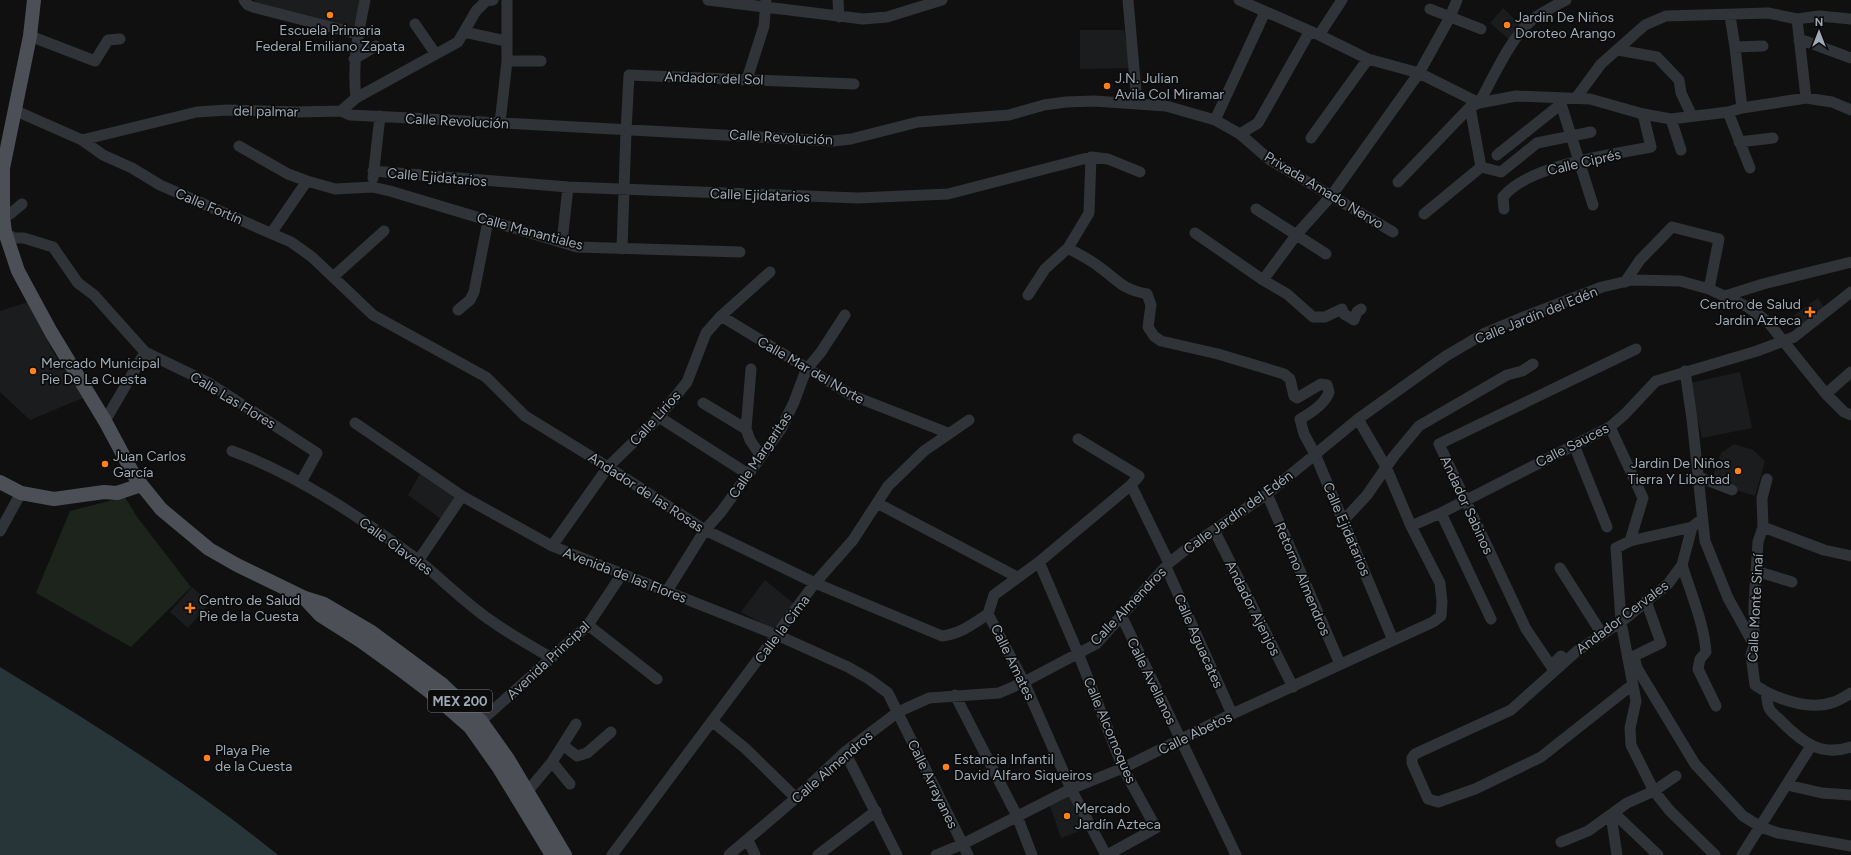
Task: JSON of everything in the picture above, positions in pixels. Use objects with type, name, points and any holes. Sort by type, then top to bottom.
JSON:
[{"type":"main road","name":"MEX 200","points":[[34,0],[30,36],[14,110],[4,142],[1,193],[3,216],[2,232],[18,271],[51,332],[105,421],[138,481],[162,509],[209,549],[237,565],[305,598],[324,604],[376,634],[444,685],[481,721],[508,759],[526,792],[565,855]]},
{"type":"main road","points":[[0,482],[21,493],[54,499],[104,492],[138,481]]},
{"type":"main road","name":"MEX 200","points":[[305,598],[320,615],[361,641],[430,692],[470,727],[499,768],[552,855]]},
{"type":"street","points":[[244,0],[248,5],[253,7],[358,34]]},
{"type":"street","points":[[356,98],[353,77],[354,59],[365,0]]},
{"type":"street","points":[[341,111],[356,98],[435,53],[447,50],[458,42],[476,11],[489,0]]},
{"type":"street","points":[[500,123],[507,61],[507,0]]},
{"type":"street","points":[[708,0],[766,4],[839,17],[863,19],[887,17],[942,0]]},
{"type":"street","points":[[838,0],[839,17]]},
{"type":"street","points":[[1128,0],[1137,103]]},
{"type":"street","points":[[1239,0],[1368,59],[1419,73],[1474,105],[1516,96],[1561,101],[1576,98],[1590,99],[1643,114],[1671,119],[1728,112],[1742,108],[1806,98],[1832,102],[1851,110]]},
{"type":"street","points":[[1240,134],[1258,123],[1314,33],[1342,0]]},
{"type":"street","points":[[1263,280],[1297,234],[1332,195],[1419,73],[1450,18],[1457,0]]},
{"type":"street","points":[[1398,182],[1474,105],[1518,35],[1531,20],[1566,0]]},
{"type":"street","points":[[747,79],[764,26],[766,4]]},
{"type":"street","points":[[1430,9],[1481,29]]},
{"type":"street","points":[[1216,120],[1264,12]]},
{"type":"street","points":[[1576,98],[1600,64],[1618,50],[1645,25],[1666,16],[1730,16],[1768,13],[1797,19],[1819,16],[1851,19]]},
{"type":"street","points":[[1730,16],[1742,108]]},
{"type":"street","points":[[1797,19],[1806,98]]},
{"type":"street","points":[[415,24],[435,53]]},
{"type":"street","points":[[464,32],[506,41]]},
{"type":"street","points":[[30,36],[95,61],[108,40],[120,39]]},
{"type":"street","points":[[1799,41],[1851,58]]},
{"type":"street","points":[[354,59],[376,46]]},
{"type":"street","points":[[1735,47],[1764,46]]},
{"type":"street","points":[[1618,50],[1657,56],[1679,80],[1681,93],[1692,116]]},
{"type":"street","points":[[1311,138],[1368,59]]},
{"type":"street","points":[[507,61],[541,61]]},
{"type":"street","name":"Andador del Sol","points":[[626,130],[629,75],[854,84]]},
{"type":"street","name":"Calle Revolución","points":[[341,111],[350,115],[833,141],[851,139],[918,122],[1009,115],[1044,104],[1087,101],[1166,106],[1216,120]]},
{"type":"street","points":[[1561,101],[1573,137],[1592,205]]},
{"type":"street","points":[[1497,155],[1561,101]]},
{"type":"street","points":[[1474,105],[1481,167]]},
{"type":"street","points":[[14,110],[82,140]]},
{"type":"street","name":"del palmar","points":[[82,140],[197,112],[227,110],[341,111]]},
{"type":"street","points":[[1728,112],[1738,142],[1750,168]]},
{"type":"street","name":"Calle Ciprés","points":[[1504,209],[1503,197],[1534,175],[1551,168],[1651,147],[1643,114]]},
{"type":"street","points":[[372,187],[380,116]]},
{"type":"street","points":[[1671,119],[1681,150]]},
{"type":"street","name":"Privada Amado Nervo","points":[[1216,120],[1240,134],[1270,160],[1393,232]]},
{"type":"street","points":[[622,249],[626,130]]},
{"type":"street","points":[[1481,167],[1501,172],[1537,143],[1573,137],[1591,132]]},
{"type":"street","points":[[1738,142],[1773,138]]},
{"type":"street","name":"Calle Fortín","points":[[82,140],[103,155],[132,168],[160,185],[272,232],[291,242],[333,277]]},
{"type":"street","name":"Calle Manantiales","points":[[239,146],[288,174],[307,181],[335,189],[372,187],[577,247],[740,252]]},
{"type":"street","points":[[1028,295],[1045,269],[1068,248],[1089,213],[1091,157]]},
{"type":"street","name":"Calle Ejidatarios","points":[[373,171],[568,187],[858,198],[948,194],[1091,157],[1108,159],[1140,172]]},
{"type":"street","points":[[1424,214],[1481,167]]},
{"type":"street","points":[[272,232],[307,181]]},
{"type":"street","points":[[562,242],[568,187]]},
{"type":"street","points":[[3,216],[10,214],[22,204]]},
{"type":"street","points":[[1256,209],[1326,254]]},
{"type":"street","points":[[458,310],[470,300],[474,292],[488,221]]},
{"type":"street","points":[[1625,282],[1640,260],[1672,227],[1718,239],[1709,289]]},
{"type":"street","points":[[333,277],[384,231]]},
{"type":"street","points":[[2,232],[14,238],[24,238],[53,248],[78,283],[94,295],[145,352],[105,421]]},
{"type":"street","points":[[1195,233],[1263,280],[1287,294],[1313,317],[1325,318],[1346,314],[1361,309]]},
{"type":"street","name":"Calle Ejidatarios","points":[[1068,248],[1098,266],[1119,284],[1131,291],[1146,294],[1151,305],[1148,327],[1154,336],[1161,341],[1218,354],[1284,374],[1290,378],[1294,396],[1297,398],[1321,384],[1327,385],[1330,392],[1309,414],[1300,419],[1304,434],[1315,454],[1393,640]]},
{"type":"street","points":[[1725,296],[1763,284],[1851,262]]},
{"type":"street","name":"Calle Lirios","points":[[552,546],[608,467],[659,417],[687,382],[706,334],[721,316],[770,272]]},
{"type":"street","name":"Andador de las Rosas","points":[[333,277],[373,315],[486,377],[525,416],[608,467],[705,530],[816,583],[942,636],[954,635],[988,614]]},
{"type":"street","name":"Calle Jardín del Edén","points":[[1168,565],[1214,530],[1267,494],[1358,419],[1446,356],[1485,333],[1602,287],[1625,282],[1660,279],[1680,281],[1709,289],[1748,307],[1768,322],[1784,340],[1826,394],[1847,413],[1851,423]]},
{"type":"street","name":"Calle Sauces","points":[[1411,526],[1441,513],[1610,427],[1625,414],[1656,381],[1685,371],[1757,351],[1794,337],[1851,292]]},
{"type":"street","name":"Calle Margaritas","points":[[667,591],[705,530],[721,512],[760,455],[781,429],[794,402],[806,370],[821,352],[845,315]]},
{"type":"street","name":"Calle Mar del Norte","points":[[721,316],[806,370],[851,395],[948,433]]},
{"type":"street","name":"Andador Sabinos","points":[[1577,651],[1566,650],[1551,666],[1526,629],[1439,444],[1636,349]]},
{"type":"street","name":"Calle Las Flores","points":[[145,352],[209,383],[317,453],[301,482]]},
{"type":"street","points":[[1343,521],[1367,495],[1386,467],[1419,426],[1507,375],[1522,371],[1533,364]]},
{"type":"street","points":[[751,369],[746,428],[750,440],[760,455]]},
{"type":"street","points":[[1685,371],[1699,477],[1705,540],[1728,598],[1754,645]]},
{"type":"street","points":[[1826,394],[1851,372]]},
{"type":"street","name":"Calle Lirios","points":[[703,403],[746,428]]},
{"type":"street","points":[[659,417],[748,474]]},
{"type":"street","points":[[1358,419],[1386,467],[1411,526]]},
{"type":"street","name":"Calle la Cima","points":[[612,855],[816,583],[853,540],[888,486],[924,452],[948,433],[969,420]]},
{"type":"street","name":"Avenida de las Flores","points":[[355,423],[462,496],[552,546],[777,635],[869,679],[888,693],[898,712]]},
{"type":"street","points":[[1610,427],[1643,498],[1630,540]]},
{"type":"street","name":"Calle Amates","points":[[1078,439],[1139,476],[1131,485],[1039,562],[994,595],[988,614],[1024,682],[1071,789],[1107,855]]},
{"type":"street","points":[[1574,444],[1608,527]]},
{"type":"street","name":"Calle Claveles","points":[[232,451],[258,460],[301,482],[418,561],[492,622],[550,658]]},
{"type":"street","points":[[1699,477],[1732,490]]},
{"type":"street","name":"Calle Monte Sinaí","points":[[1766,692],[1756,685],[1752,673],[1751,655],[1754,645],[1754,604],[1758,542],[1763,527],[1762,498],[1767,479]]},
{"type":"street","name":"Calle Almendros","points":[[730,855],[796,798],[845,752],[898,712],[929,698],[999,693],[1024,682],[1078,652],[1096,644],[1168,565],[1131,485]]},
{"type":"street","points":[[0,531],[21,493]]},
{"type":"street","name":"Retorno Almendros","points":[[1267,494],[1340,664]]},
{"type":"street","points":[[418,561],[462,496]]},
{"type":"street","points":[[878,503],[1017,577]]},
{"type":"street","points":[[1441,513],[1491,619]]},
{"type":"street","points":[[1702,519],[1692,527],[1630,540],[1616,548],[1621,622],[1631,658],[1632,685],[1636,701],[1630,728],[1631,744],[1654,791],[1670,811],[1715,855]]},
{"type":"street","name":"Calle Abetos","points":[[936,855],[962,844],[1071,789],[1123,768],[1232,714],[1433,622],[1441,616],[1442,602],[1440,583],[1411,526]]},
{"type":"street","name":"Andador Cervales","points":[[1632,685],[1541,757],[1475,788],[1438,802],[1433,802],[1428,799],[1412,763],[1412,758],[1416,754],[1511,710],[1577,651],[1621,622],[1668,584],[1682,566],[1692,527]]},
{"type":"street","points":[[1763,527],[1824,550],[1851,556]]},
{"type":"street","name":"Andador Ajenjos","points":[[1214,530],[1293,687]]},
{"type":"street","name":"Calle Alcornoques","points":[[1039,562],[1078,652],[1123,768],[1156,828],[1107,855]]},
{"type":"street","name":"Calle Aguacates","points":[[1168,565],[1232,714]]},
{"type":"street","points":[[1682,566],[1693,596],[1706,644],[1706,652],[1700,659],[1698,669],[1716,706]]},
{"type":"street","points":[[1560,568],[1602,634]]},
{"type":"street","points":[[1756,571],[1792,582]]},
{"type":"street","name":"Avenida Principal","points":[[481,721],[588,625],[622,574]]},
{"type":"street","points":[[1631,658],[1661,643],[1646,601]]},
{"type":"street","name":"Calle Avellanos","points":[[1121,615],[1236,855]]},
{"type":"street","points":[[588,625],[657,679]]},
{"type":"street","points":[[1631,658],[1695,764],[1743,816],[1761,827],[1778,833],[1851,846]]},
{"type":"street","points":[[1851,693],[1834,702],[1820,705],[1801,704],[1766,692],[1768,708],[1799,739],[1811,746],[1829,750],[1843,750],[1851,747]]},
{"type":"street","points":[[955,695],[1016,816],[1032,855]]},
{"type":"street","name":"Calle Arrayanes","points":[[898,712],[968,855]]},
{"type":"street","points":[[713,722],[746,749],[796,798]]},
{"type":"street","points":[[526,792],[564,746],[576,724]]},
{"type":"street","points":[[564,746],[577,756],[586,753],[611,732]]},
{"type":"street","points":[[1742,855],[1811,746]]},
{"type":"street","points":[[845,752],[897,855]]},
{"type":"street","points":[[552,762],[570,784]]},
{"type":"street","points":[[1561,842],[1588,831],[1627,803],[1654,791],[1676,776]]},
{"type":"street","points":[[1787,785],[1822,792],[1851,795]]},
{"type":"street","points":[[818,855],[876,811]]},
{"type":"street","points":[[1613,814],[1617,855]]},
{"type":"street","points":[[1613,814],[1658,855]]},
{"type":"street","points":[[748,840],[755,855]]},
{"type":"shaded area","name":"Escuela Primaria Federal Emiliano Zapata","points":[[255,0],[360,0],[353,29],[255,2]]},
{"type":"shaded area","name":"Jardin De Niños Doroteo Arango","points":[[1503,8],[1523,27],[1512,42],[1490,23]]},
{"type":"shaded area","points":[[1080,30],[1124,30],[1131,68],[1080,69]]},
{"type":"shaded area","name":"Centro de Salud Jardin Azteca","points":[[1818,298],[1826,310],[1802,327],[1794,315]]},
{"type":"shaded area","name":"Mercado Municipal Pie De La Cuesta","points":[[28,302],[52,350],[83,398],[30,420],[0,392],[0,311]]},
{"type":"shaded area","points":[[1740,372],[1752,428],[1702,438],[1690,383]]},
{"type":"shaded area","name":"Jardin De Niños Tierra Y Libertad","points":[[1734,444],[1753,450],[1765,461],[1755,496],[1711,482],[1721,453]]},
{"type":"shaded area","points":[[420,474],[457,499],[444,521],[408,495]]},
{"type":"shaded area","points":[[125,497],[137,517],[191,587],[131,647],[36,593],[70,511]]},
{"type":"shaded area","points":[[765,580],[794,604],[773,629],[741,612]]},
{"type":"shaded area","name":"Centro de Salud Pie de la Cuesta","points":[[192,587],[210,603],[188,628],[170,612]]},
{"type":"shaded area","points":[[0,667],[142,756],[211,804],[278,855],[0,855]]},
{"type":"shaded area","name":"Mercado Jardín Azteca","points":[[1070,793],[1085,829],[1061,838],[1049,803]]},
{"type":"place","name":"Escuela Primaria Federal Emiliano Zapata","points":[[330,15]]},
{"type":"place","name":"Jardin De Niños Doroteo Arango","points":[[1507,25]]},
{"type":"place","name":"J.N. Julian Avila Col Miramar","points":[[1107,86]]},
{"type":"place","name":"Centro de Salud Jardin Azteca","points":[[1810,312]]},
{"type":"place","name":"Mercado Municipal Pie De La Cuesta","points":[[33,371]]},
{"type":"place","name":"Juan Carlos García","points":[[105,464]]},
{"type":"place","name":"Jardin De Niños Tierra Y Libertad","points":[[1738,471]]},
{"type":"place","name":"Centro de Salud Pie de la Cuesta","points":[[190,608]]},
{"type":"place","name":"Playa Pie de la Cuesta","points":[[207,758]]},
{"type":"place","name":"Estancia Infantil David Alfaro Siqueiros","points":[[946,767]]},
{"type":"place","name":"Mercado Jardín Azteca","points":[[1067,816]]}]
